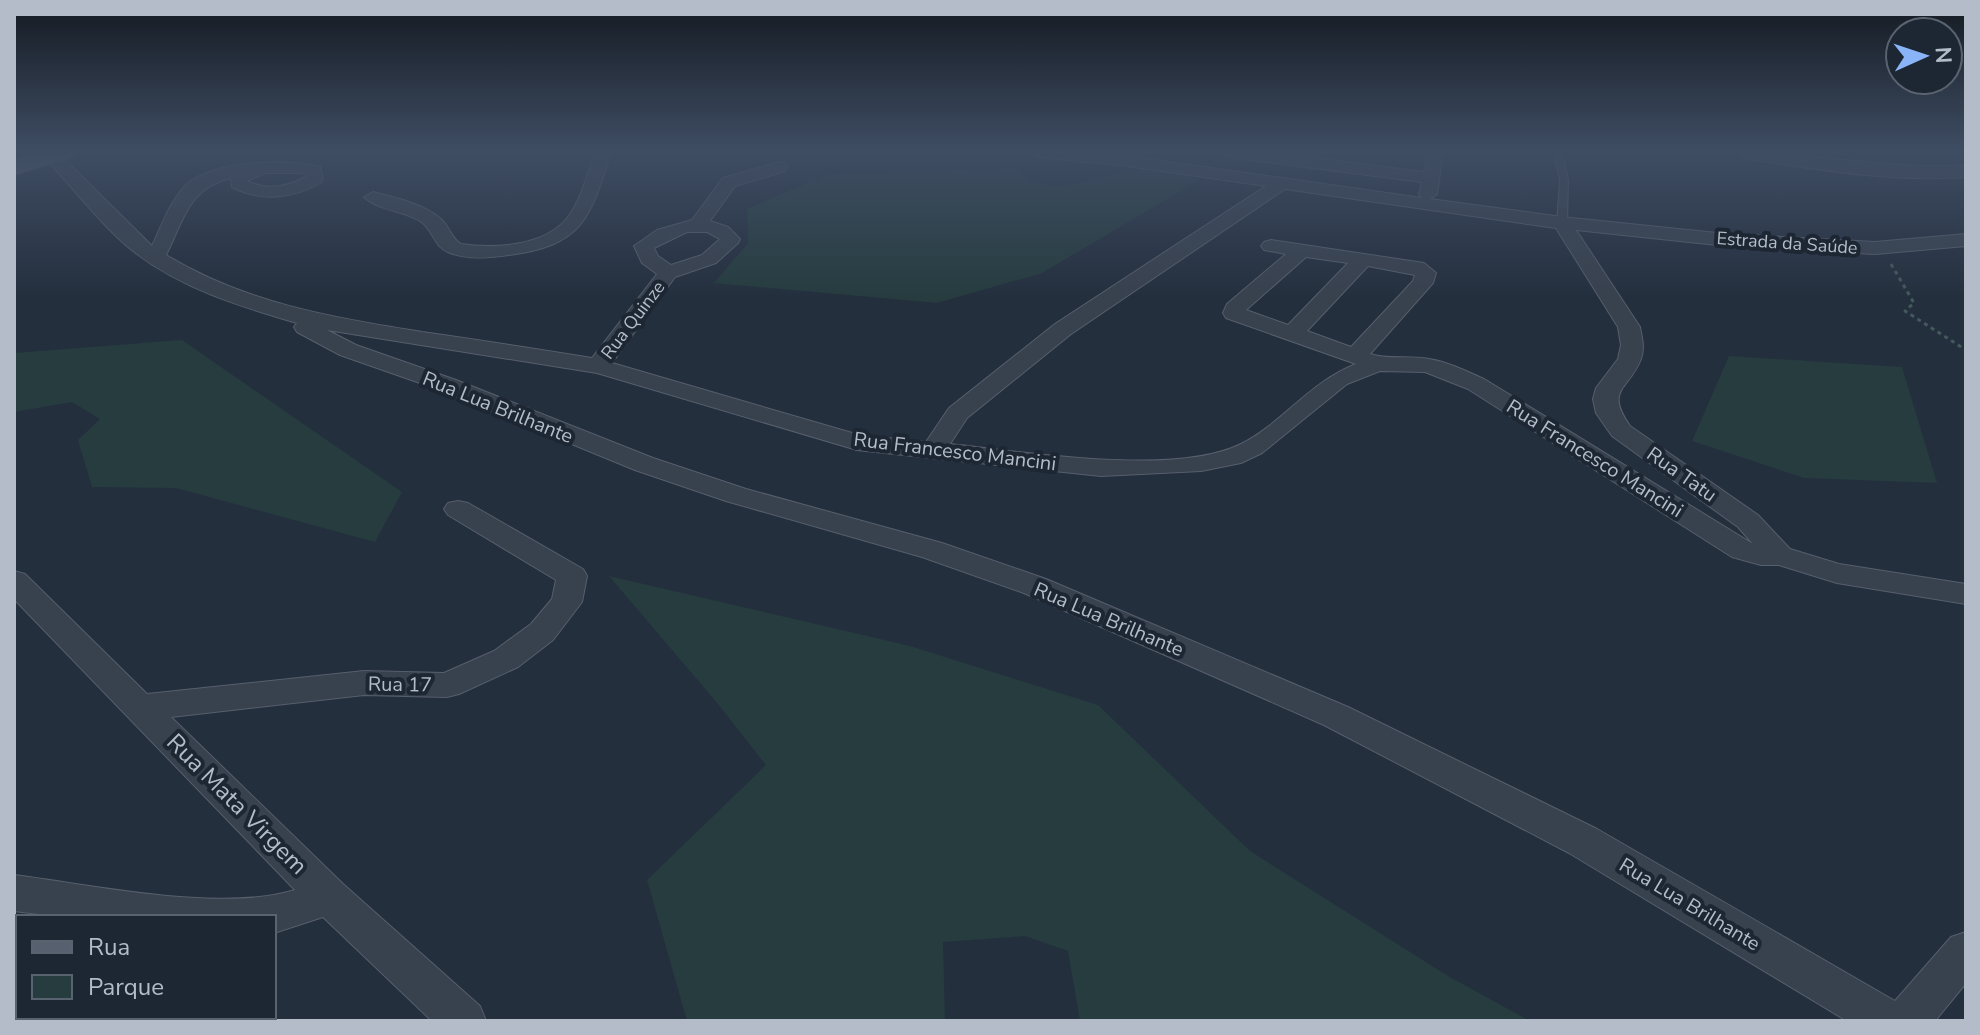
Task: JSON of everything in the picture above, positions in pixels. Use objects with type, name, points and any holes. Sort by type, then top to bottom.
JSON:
[{"type":"street","name":"Rua Francesco Mancini","points":[[98,200],[139,246],[197,282],[288,315],[598,366],[857,442],[932,452],[1101,468],[1154,467],[1217,460],[1253,448],[1366,360],[1426,365],[1476,384],[1742,550],[1761,556],[1780,556]]},
{"type":"street","points":[[156,256],[188,200]]},
{"type":"street","points":[[381,200],[429,219],[437,225],[446,244],[453,248],[495,251],[539,245],[559,237],[573,226],[586,200]]},
{"type":"street","points":[[698,225],[716,200]]},
{"type":"street","points":[[932,452],[958,413],[1063,329],[1256,200]]},
{"type":"street","name":"Estrada da Saúde","points":[[1407,200],[1562,223],[1727,240],[1875,248],[1966,240]]},
{"type":"street","name":"Rua Tatu","points":[[1562,223],[1621,314],[1635,344],[1632,356],[1603,401],[1608,415],[1621,431],[1748,521],[1780,556]]},
{"type":"street","name":"Rua Quinze","points":[[598,366],[668,273],[709,259],[731,239],[727,234],[698,225],[662,231],[644,246],[649,259],[668,273]]},
{"type":"street","points":[[1271,246],[1417,267],[1427,277],[1366,360],[1238,315],[1235,309],[1301,251]]},
{"type":"street","points":[[1292,334],[1364,258]]},
{"type":"street","name":"Rua Lua Brilhante","points":[[288,315],[348,350],[448,385],[644,464],[736,495],[932,550],[1035,586],[1336,716],[1583,841],[1888,1021]]},
{"type":"street","name":"Rua 17","points":[[141,707],[364,683],[447,685],[506,659],[542,632],[567,602],[572,576],[458,509]]},
{"type":"street","points":[[1780,556],[1837,573],[1966,594]]},
{"type":"street","name":"Rua Mata Virgem","points":[[14,581],[329,897],[464,1021]]},
{"type":"street","points":[[14,893],[189,915]]},
{"type":"street","points":[[273,915],[329,897]]},
{"type":"street","points":[[1907,1021],[1966,951]]},
{"type":"lane","points":[[1562,223],[1563,200]]},
{"type":"path","points":[[1875,248],[1888,258],[1914,303],[1905,311],[1966,350]]},
{"type":"green space","points":[[767,200],[1165,200],[1042,273],[937,303],[714,283],[748,243],[747,209]]},
{"type":"green space","points":[[182,340],[402,492],[375,542],[176,488],[92,487],[78,440],[100,419],[72,402],[14,412],[14,353]]},
{"type":"green space","points":[[1729,356],[1902,367],[1937,483],[1804,478],[1692,441]]},
{"type":"green space","points":[[609,576],[910,646],[1098,705],[1250,851],[1448,976],[1530,1021],[1080,1021],[1068,951],[1025,936],[943,942],[945,1021],[687,1021],[647,880],[766,765]]}]
